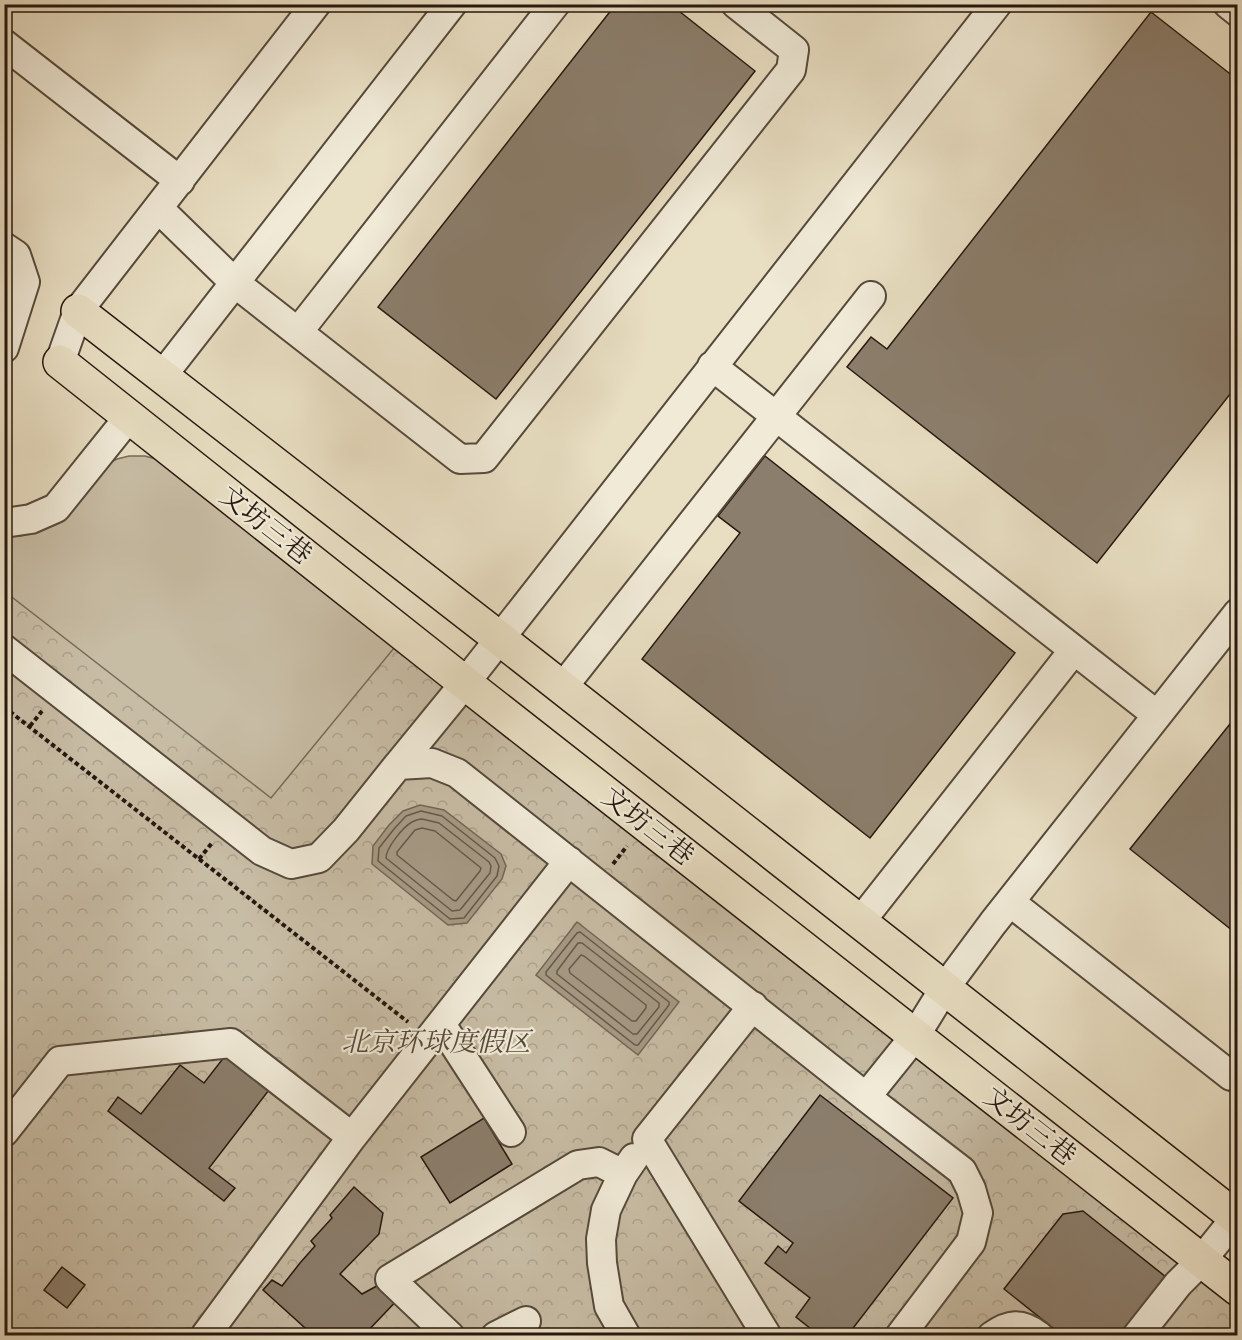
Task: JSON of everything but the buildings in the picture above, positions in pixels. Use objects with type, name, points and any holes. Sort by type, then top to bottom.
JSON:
[{"type":"main road","name":"文坊三巷","points":[[78,311],[1237,1217]]},
{"type":"main road","name":"文坊三巷","points":[[60,362],[1238,1289]]},
{"type":"lane","points":[[60,362],[78,311],[316,4]]},
{"type":"lane","points":[[162,376],[452,4]]},
{"type":"lane","points":[[298,332],[555,4]]},
{"type":"lane","points":[[159,208],[235,283],[460,459],[484,458],[790,70],[794,50],[736,4]]},
{"type":"lane","points":[[4,649],[262,851],[291,864],[319,858],[346,830],[465,682],[998,4]]},
{"type":"lane","points":[[1228,4],[1238,12]]},
{"type":"lane","points":[[4,44],[180,181]]},
{"type":"lane","points":[[4,247],[16,255],[25,282],[4,348]]},
{"type":"lane","points":[[562,688],[871,296]]},
{"type":"lane","points":[[712,366],[1157,715]]},
{"type":"lane","points":[[4,523],[31,519],[56,508],[129,417]]},
{"type":"lane","points":[[866,1096],[915,1036],[944,989],[1010,902],[1238,613]]},
{"type":"lane","points":[[860,922],[1074,650]]},
{"type":"lane","points":[[398,765],[432,763],[457,774],[962,1171],[971,1188],[978,1213],[971,1242],[900,1335]]},
{"type":"lane","points":[[204,1335],[352,1137],[569,861]]},
{"type":"lane","points":[[1010,902],[1231,1076]]},
{"type":"lane","points":[[626,1335],[609,1306],[602,1263],[601,1239],[606,1210],[623,1174],[647,1139],[753,1006]]},
{"type":"lane","points":[[435,1032],[511,1132]]},
{"type":"lane","points":[[4,1132],[60,1061],[231,1043],[352,1137]]},
{"type":"lane","points":[[647,1139],[767,1335]]},
{"type":"lane","points":[[450,1335],[390,1279],[578,1165],[599,1162],[623,1174]]},
{"type":"lane","points":[[1137,1335],[1237,1217]]},
{"type":"lane","points":[[496,1335],[526,1321]]},
{"type":"lane","points":[[992,1335],[1004,1327],[1020,1326],[1039,1335]]},
{"type":"path","points":[[4,707],[435,1032]]},
{"type":"green space","points":[[129,456],[156,459],[428,673],[310,838],[5,628],[5,571],[10,564],[7,536],[21,536],[54,524],[103,466]]},
{"type":"green space","name":"北京环球度假区","points":[[4,591],[271,798],[403,637],[1237,1304],[1237,1335],[5,1335]]},
{"type":"water","points":[[420,805],[444,810],[501,854],[506,866],[502,879],[467,923],[448,925],[372,864],[373,846],[389,825],[403,811]]},
{"type":"water","points":[[577,922],[679,1002],[638,1055],[536,975]]}]
